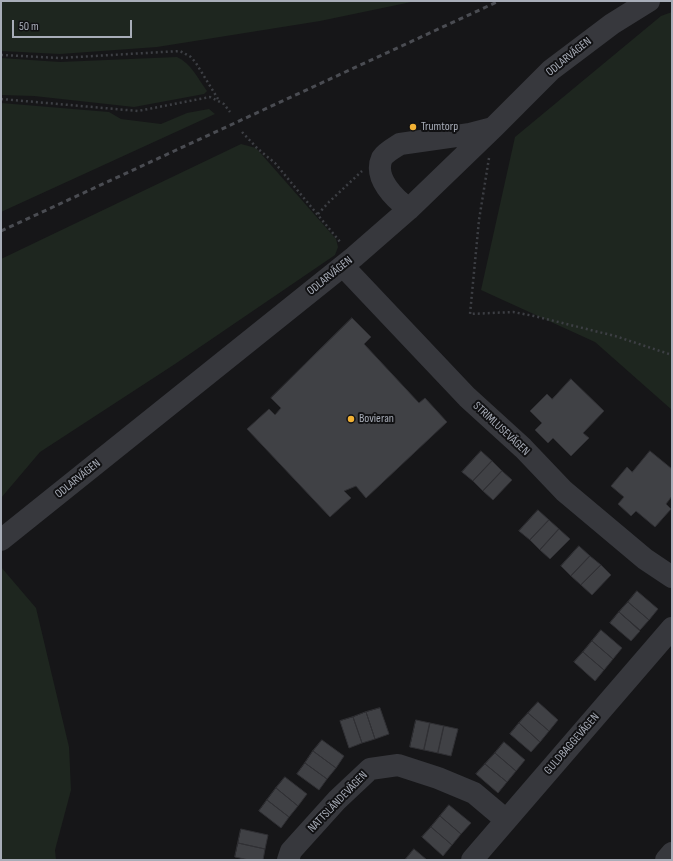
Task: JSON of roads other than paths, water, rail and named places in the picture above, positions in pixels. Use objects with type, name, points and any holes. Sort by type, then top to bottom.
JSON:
[{"type":"street","name":"ODLARVÄGEN","points":[[1,540],[349,261],[409,209],[551,70],[612,24],[649,1]]},
{"type":"street","points":[[409,209],[396,199],[387,186],[381,173],[382,158],[400,144],[470,134],[494,127]]},
{"type":"street","name":"STRIMLUSEVÄGEN","points":[[349,261],[466,397],[523,448],[564,491],[646,559],[672,577]]},
{"type":"street","name":"GULDBAGGEVÄGEN","points":[[472,860],[672,628]]},
{"type":"street","name":"NATTSLÄNDEVÄGEN","points":[[288,860],[291,851],[337,800],[370,769],[398,765],[438,778],[474,793],[506,820]]},
{"type":"street","points":[[666,860],[672,853]]},
{"type":"railway","points":[[1,231],[499,1]]},
{"type":"place","name":"Trumtorp","points":[[413,127]]},
{"type":"place","name":"Bovieran","points":[[351,419]]}]
